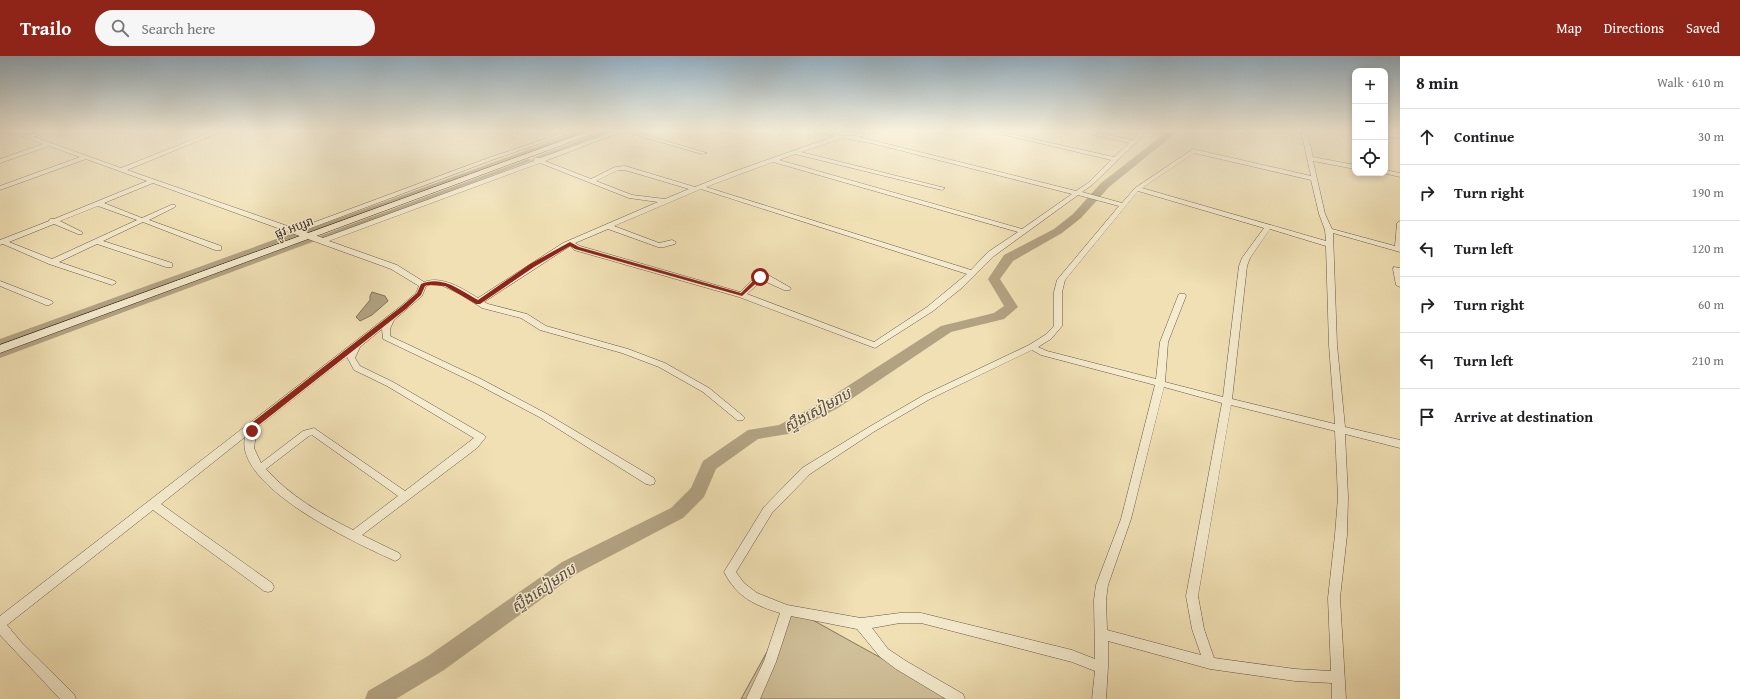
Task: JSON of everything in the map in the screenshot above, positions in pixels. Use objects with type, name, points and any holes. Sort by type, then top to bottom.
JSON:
[{"type":"street","points":[[0,188],[76,161]]},
{"type":"street","points":[[99,161],[296,230],[322,242],[394,267],[423,285]]},
{"type":"street","points":[[123,169],[143,161]]},
{"type":"street","points":[[296,230],[485,161]]},
{"type":"street","name":"ផ្លូវ អប្សរា","points":[[0,348],[514,161]]},
{"type":"street","points":[[322,242],[537,161]]},
{"type":"street","points":[[542,161],[631,197],[647,209]]},
{"type":"street","points":[[478,302],[570,243],[665,201],[771,161]]},
{"type":"street","points":[[777,161],[1022,232]]},
{"type":"street","points":[[831,161],[942,188]]},
{"type":"street","points":[[947,161],[1120,204]]},
{"type":"street","points":[[570,243],[577,248],[742,295],[875,345],[930,309],[960,285],[991,254],[1079,193],[1103,172],[1112,161]]},
{"type":"street","points":[[1102,667],[1072,656],[921,618],[900,618],[861,624],[787,610],[749,595],[739,588],[730,572],[754,530],[768,510],[806,471],[872,429],[927,397],[1032,347],[1056,329],[1058,320],[1058,292],[1061,280],[1120,204],[1138,189],[1179,161]]},
{"type":"street","points":[[1237,161],[1315,179]]},
{"type":"street","points":[[1311,161],[1322,214],[1329,230],[1328,244],[1333,345],[1340,428],[1343,497],[1341,535],[1334,598],[1338,699]]},
{"type":"street","points":[[1325,161],[1352,166]]},
{"type":"street","points":[[591,181],[617,168],[624,168],[698,188],[972,273]]},
{"type":"street","points":[[1388,173],[1400,175]]},
{"type":"street","points":[[2,242],[52,220],[153,181]]},
{"type":"street","points":[[1138,189],[1328,244]]},
{"type":"street","points":[[631,197],[665,201]]},
{"type":"street","points":[[97,203],[218,248]]},
{"type":"street","points":[[52,262],[173,206]]},
{"type":"street","points":[[52,220],[80,233]]},
{"type":"street","points":[[1329,230],[1399,250],[1400,223]]},
{"type":"street","points":[[607,226],[658,245],[664,245],[672,242]]},
{"type":"street","points":[[1210,663],[1198,629],[1192,596],[1227,402],[1243,266],[1246,258],[1268,227]]},
{"type":"street","points":[[96,241],[169,265]]},
{"type":"street","points":[[2,242],[52,262],[112,283]]},
{"type":"street","points":[[1397,269],[1400,285]]},
{"type":"street","points":[[742,295],[760,277],[767,278],[787,288]]},
{"type":"street","points":[[69,699],[18,647],[0,624],[152,503],[252,427],[390,318],[419,294],[423,285],[431,282],[442,283],[462,292],[478,302],[495,309],[526,317],[543,328],[625,352],[667,367],[706,390],[740,418]]},
{"type":"street","points":[[0,283],[49,303]]},
{"type":"street","points":[[1100,699],[1102,667],[1102,585],[1126,519],[1160,384],[1164,342],[1182,296]]},
{"type":"street","points":[[390,318],[386,329],[386,337],[478,381],[544,416],[650,481]]},
{"type":"street","points":[[353,536],[473,445],[481,437],[390,384],[357,368],[350,358],[359,342]]},
{"type":"street","points":[[1032,347],[1044,353],[1227,402],[1340,428],[1400,444]]},
{"type":"street","points":[[252,427],[249,444],[250,452],[260,469],[291,497],[323,520],[395,556]]},
{"type":"street","points":[[260,469],[306,433],[314,431],[405,496]]},
{"type":"street","points":[[152,503],[268,587]]},
{"type":"street","points":[[753,699],[770,662],[787,610]]},
{"type":"street","points":[[861,624],[884,653],[901,665],[958,699]]},
{"type":"street","points":[[1101,634],[1210,663],[1295,676],[1337,677]]},
{"type":"shaded area","points":[[372,292],[385,296],[388,301],[372,315],[360,321],[356,317],[370,300]]},
{"type":"shaded area","points":[[791,608],[955,699],[741,699]]},
{"type":"waterway","points":[[308,231],[501,161]]},
{"type":"waterway","points":[[321,237],[527,161]]},
{"type":"waterway","name":"ស្ទឹងសៀមរាប","points":[[376,699],[436,663],[569,568],[677,513],[698,492],[709,465],[754,434],[782,430],[832,404],[946,329],[999,316],[1011,307],[994,279],[1008,258],[1058,231],[1077,216],[1105,185],[1135,161]]},
{"type":"waterway","points":[[0,342],[296,235]]},
{"type":"waterway","points":[[0,355],[311,241]]},
{"type":"route","points":[[252,431],[252,427],[339,357],[404,308],[419,294],[423,285],[427,283],[442,283],[462,292],[478,302],[570,243],[577,248],[653,268],[742,295],[760,277]]}]
